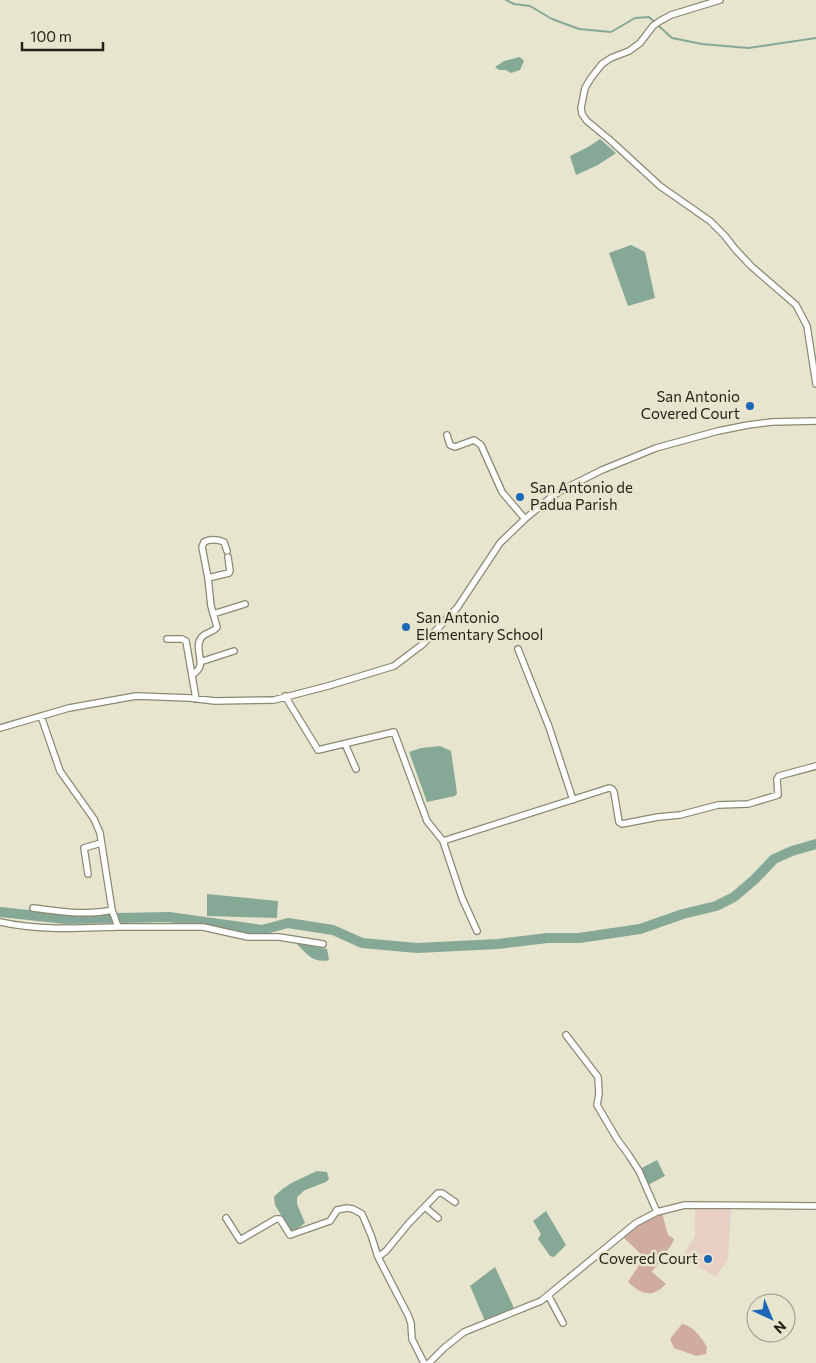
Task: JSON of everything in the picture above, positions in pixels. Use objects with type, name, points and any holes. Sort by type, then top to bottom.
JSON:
[{"type":"street","points":[[720,0],[671,15],[653,26],[640,43],[629,51],[602,64],[585,88],[581,108],[582,114],[587,121],[660,186],[710,221],[751,266],[796,305],[807,326],[816,384]]},
{"type":"street","points":[[0,728],[69,708],[136,696],[216,701],[274,700],[394,666],[423,644],[457,608],[500,543],[525,519],[564,489],[602,470],[656,448],[718,431],[772,422],[816,421]]},
{"type":"street","points":[[447,435],[450,445],[455,447],[474,440],[481,445],[502,492],[525,519]]},
{"type":"street","points":[[192,675],[200,665],[199,643],[201,638],[204,634],[215,631],[217,627],[210,606],[208,578],[202,547],[204,542],[208,540],[221,540],[224,542],[228,554],[230,571],[229,573],[208,578]]},
{"type":"street","points":[[213,614],[245,604]]},
{"type":"street","points":[[167,639],[182,639],[186,641],[196,699]]},
{"type":"street","points":[[518,649],[549,727],[572,800]]},
{"type":"street","points":[[200,662],[234,651]]},
{"type":"street","points":[[285,696],[318,750],[394,732],[427,821],[443,841],[462,898],[477,931]]},
{"type":"street","points":[[41,716],[60,771],[94,819],[100,833],[113,912],[118,925]]},
{"type":"street","points":[[345,744],[356,769]]},
{"type":"street","points":[[443,841],[609,788],[612,789],[619,822],[622,824],[680,815],[718,805],[748,804],[778,795],[778,776],[816,766]]},
{"type":"street","points":[[88,874],[84,848],[101,843]]},
{"type":"street","points":[[33,908],[79,913],[113,912]]},
{"type":"street","points":[[0,922],[52,928],[118,925],[202,927],[248,937],[279,937],[323,944]]},
{"type":"street","points":[[566,1035],[598,1078],[599,1094],[597,1105],[639,1171],[657,1212]]},
{"type":"street","points":[[378,1257],[386,1251],[440,1192],[455,1202]]},
{"type":"street","points":[[429,1363],[464,1332],[541,1301],[636,1222],[657,1212],[685,1205],[816,1206]]},
{"type":"street","points":[[425,1207],[438,1218]]},
{"type":"street","points":[[226,1218],[238,1238],[242,1240],[276,1219],[280,1220],[290,1235],[330,1222],[337,1210],[353,1208],[362,1214],[378,1257],[408,1315],[411,1323],[412,1339],[424,1363]]},
{"type":"street","points":[[548,1295],[563,1323]]},
{"type":"shaded area","points":[[520,57],[524,61],[520,70],[511,73],[495,67],[504,61]]},
{"type":"shaded area","points":[[600,139],[616,153],[598,165],[576,175],[570,156]]},
{"type":"shaded area","points":[[631,245],[645,252],[655,298],[628,306],[609,253]]},
{"type":"shaded area","points":[[440,746],[451,751],[457,793],[455,796],[427,802],[409,752],[421,748]]},
{"type":"shaded area","points":[[207,894],[278,901],[277,918],[207,916]]},
{"type":"shaded area","points":[[296,943],[327,949],[329,960],[314,959]]},
{"type":"shaded area","points":[[657,1160],[665,1176],[648,1185],[640,1169]]},
{"type":"shaded area","points":[[317,1171],[327,1172],[329,1179],[305,1190],[297,1197],[297,1204],[305,1223],[292,1233],[275,1205],[274,1197],[288,1185]]},
{"type":"shaded area","points":[[695,1208],[731,1209],[728,1259],[716,1277],[682,1257],[695,1236]]},
{"type":"shaded area","points":[[546,1211],[566,1245],[554,1257],[550,1256],[538,1239],[541,1234],[533,1221]]},
{"type":"shaded area","points":[[662,1213],[668,1235],[674,1239],[652,1272],[666,1284],[656,1292],[642,1292],[628,1282],[644,1257],[623,1237],[646,1220]]},
{"type":"shaded area","points":[[495,1267],[514,1308],[485,1321],[470,1286]]},
{"type":"shaded area","points":[[682,1324],[693,1329],[700,1336],[707,1347],[706,1354],[696,1356],[674,1348],[670,1339]]},
{"type":"waterway","points":[[506,0],[514,4],[530,6],[552,19],[579,29],[611,32],[635,18],[649,17],[672,38],[702,44],[748,48],[816,38]]},
{"type":"waterway","points":[[0,912],[66,919],[169,917],[262,930],[288,923],[333,930],[362,943],[417,948],[498,944],[547,938],[579,938],[640,929],[683,914],[716,906],[734,897],[774,859],[816,844]]},
{"type":"place","name":"San Antonio Covered Court","points":[[750,406]]},
{"type":"place","name":"San Antonio de Padua Parish","points":[[520,497]]},
{"type":"place","name":"San Antonio Elementary School","points":[[406,627]]},
{"type":"place","name":"Covered Court","points":[[708,1259]]}]
